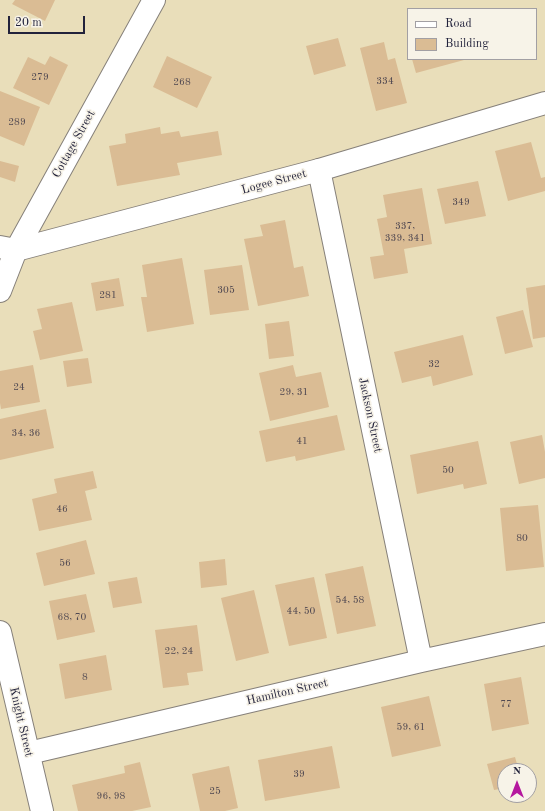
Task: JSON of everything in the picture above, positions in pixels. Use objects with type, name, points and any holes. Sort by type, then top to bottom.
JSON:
[{"type":"street","name":"Cottage Street","points":[[0,291],[8,248],[154,0]]},
{"type":"street","name":"Logee Street","points":[[8,248],[319,170],[545,103]]},
{"type":"street","name":"Jackson Street","points":[[319,170],[421,661]]},
{"type":"street","name":"Knight Street","points":[[0,632],[42,811]]},
{"type":"street","name":"Hamilton Street","points":[[29,753],[421,661],[545,634]]},
{"type":"building","points":[[15,0],[55,0],[45,21],[12,4]]},
{"type":"building","points":[[338,38],[346,66],[314,75],[306,46]]},
{"type":"building","points":[[384,42],[388,60],[395,58],[407,103],[376,111],[360,48]]},
{"type":"building","points":[[50,56],[68,65],[49,105],[13,88],[28,57],[45,65]]},
{"type":"building","points":[[167,56],[212,77],[197,108],[153,87]]},
{"type":"building","points":[[412,60],[464,60],[416,73]]},
{"type":"building","points":[[0,91],[40,107],[24,146],[0,136]]},
{"type":"building","points":[[160,127],[161,134],[179,131],[181,137],[218,131],[222,155],[177,163],[180,175],[117,186],[109,146],[126,143],[125,134]]},
{"type":"building","points":[[531,142],[541,178],[545,177],[545,191],[508,201],[495,151]]},
{"type":"building","points":[[0,161],[19,166],[15,182],[0,177]]},
{"type":"building","points":[[478,181],[486,216],[445,224],[437,189]]},
{"type":"building","points":[[422,188],[432,244],[404,249],[408,273],[374,279],[370,257],[384,255],[377,219],[387,217],[383,195]]},
{"type":"building","points":[[285,220],[294,268],[303,266],[309,296],[258,306],[244,239],[263,236],[260,225]]},
{"type":"building","points":[[182,258],[194,324],[147,332],[141,297],[147,297],[142,265]]},
{"type":"building","points":[[242,265],[249,310],[210,315],[204,270]]},
{"type":"building","points":[[119,278],[124,306],[96,311],[91,283]]},
{"type":"building","points":[[545,285],[545,337],[533,339],[526,288]]},
{"type":"building","points":[[72,302],[83,351],[40,360],[33,331],[42,329],[37,309]]},
{"type":"building","points":[[523,310],[533,347],[505,354],[496,317]]},
{"type":"building","points":[[289,321],[294,356],[269,359],[265,324]]},
{"type":"building","points":[[463,335],[473,375],[433,386],[431,376],[402,383],[394,352]]},
{"type":"building","points":[[88,358],[92,383],[67,387],[63,361]]},
{"type":"building","points":[[33,365],[40,402],[1,409],[0,371]]},
{"type":"building","points":[[293,365],[296,377],[321,372],[329,407],[270,421],[259,373]]},
{"type":"building","points":[[46,409],[54,448],[0,460],[0,419]]},
{"type":"building","points":[[337,415],[345,450],[296,461],[295,456],[266,462],[259,431]]},
{"type":"building","points":[[542,435],[545,452],[545,478],[519,484],[510,442]]},
{"type":"building","points":[[478,441],[487,484],[464,489],[463,484],[417,494],[410,455]]},
{"type":"building","points":[[93,471],[97,488],[85,491],[92,520],[39,531],[32,499],[57,493],[54,479]]},
{"type":"building","points":[[538,505],[544,567],[506,571],[500,508]]},
{"type":"building","points":[[86,540],[95,574],[44,586],[36,553]]},
{"type":"building","points":[[225,559],[227,585],[201,588],[199,562]]},
{"type":"building","points":[[363,566],[376,626],[337,634],[325,574]]},
{"type":"building","points":[[137,577],[142,603],[113,608],[108,582]]},
{"type":"building","points":[[314,577],[327,638],[289,646],[275,585]]},
{"type":"building","points":[[254,590],[269,653],[236,661],[221,598]]},
{"type":"building","points":[[86,594],[95,632],[57,640],[49,601]]},
{"type":"building","points":[[197,625],[203,671],[187,673],[189,685],[163,688],[155,630]]},
{"type":"building","points":[[106,655],[112,690],[65,699],[59,664]]},
{"type":"building","points":[[521,677],[529,724],[492,731],[484,684]]},
{"type":"building","points":[[429,696],[441,746],[392,757],[381,707]]},
{"type":"building","points":[[332,746],[340,788],[265,801],[258,760]]},
{"type":"building","points":[[515,757],[517,763],[497,763],[497,789],[494,790],[487,764]]},
{"type":"building","points":[[140,762],[151,807],[132,811],[78,811],[72,785],[125,773],[124,766]]},
{"type":"building","points":[[229,766],[238,808],[225,811],[200,811],[192,774]]}]
